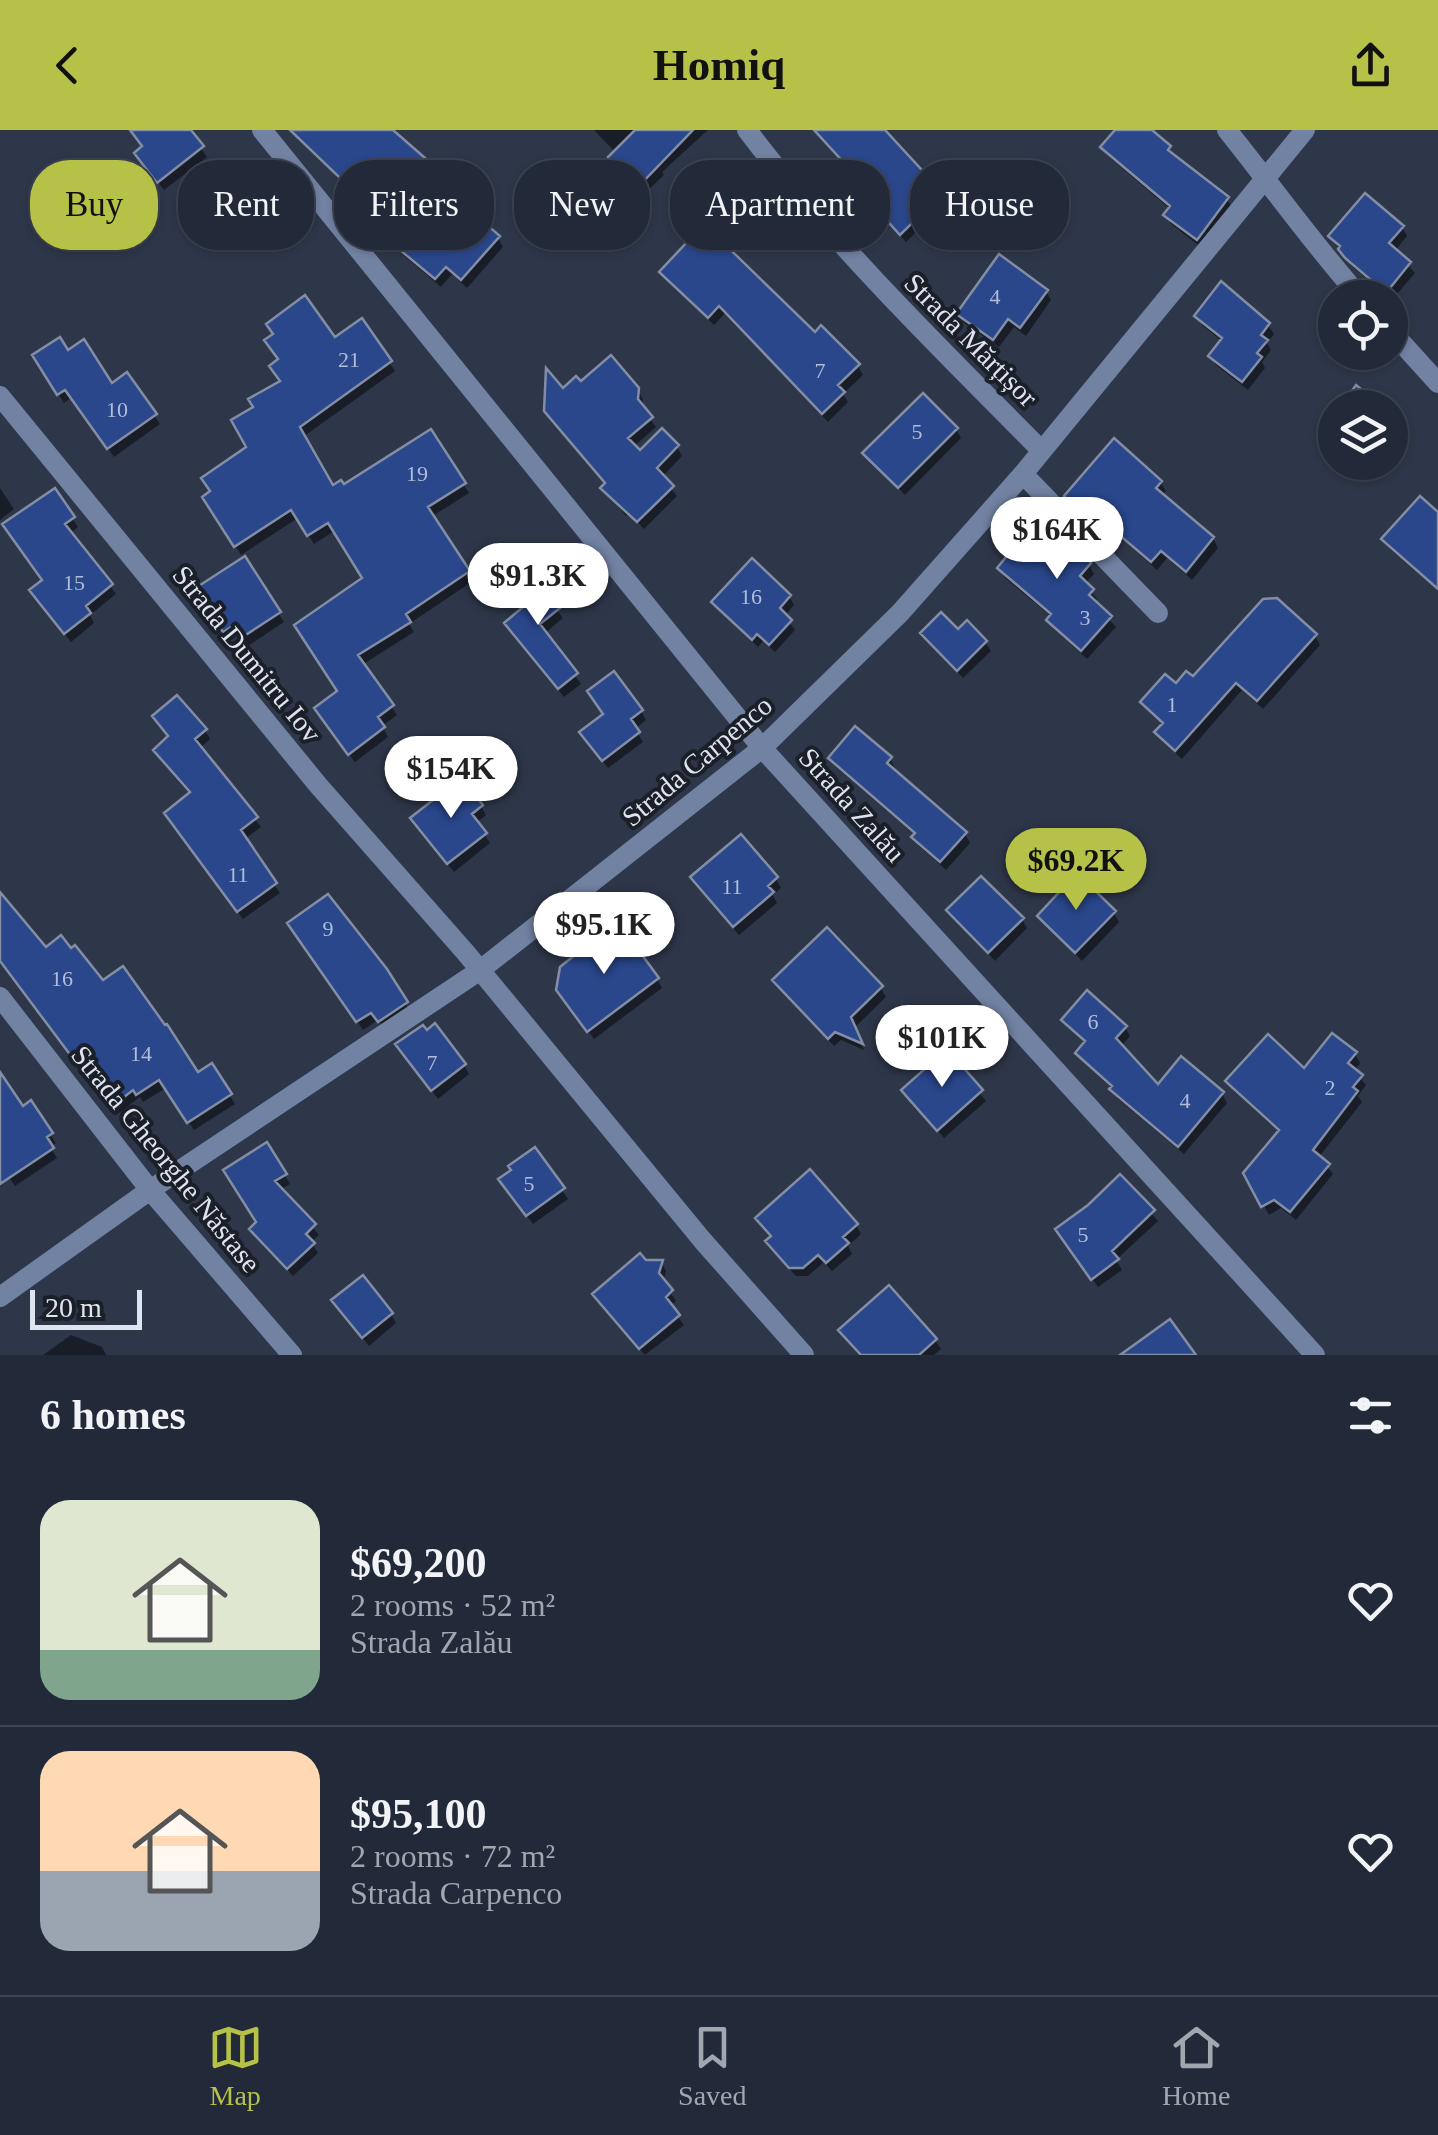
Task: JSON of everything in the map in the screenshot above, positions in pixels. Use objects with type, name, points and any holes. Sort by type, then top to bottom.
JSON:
[{"type":"street","name":"Strada Zalău","points":[[262,130],[762,748],[1315,1355]]},
{"type":"street","name":"Strada Mărțișor","points":[[747,130],[877,285],[1041,450]]},
{"type":"street","points":[[1227,130],[1312,243],[1345,280]]},
{"type":"street","name":"Strada Carpenco","points":[[0,1297],[150,1190],[479,971],[762,748],[900,613],[1022,474],[1305,130]]},
{"type":"street","points":[[1408,350],[1438,383]]},
{"type":"street","name":"Strada Dumitru Iov","points":[[0,396],[318,785],[804,1355]]},
{"type":"street","points":[[1022,474],[1158,614]]},
{"type":"street","name":"Strada Gheorghe Năstase","points":[[0,997],[150,1190],[292,1355]]},
{"type":"building","points":[[130,130],[191,130],[204,146],[186,160],[178,160],[178,166],[158,182],[158,160],[139,160],[134,153],[142,146]]},
{"type":"building","points":[[290,130],[393,130],[427,160],[334,160],[334,172]]},
{"type":"building","points":[[635,130],[693,130],[650,175],[650,160],[608,157]]},
{"type":"building","points":[[814,130],[885,130],[913,160],[910,225],[900,235],[890,224],[890,160],[841,160]]},
{"type":"building","points":[[1115,130],[1152,130],[1171,146],[1168,150],[1229,197],[1197,240],[1163,215],[1170,206],[1100,147]]},
{"type":"building","points":[[1365,193],[1404,226],[1389,243],[1411,262],[1396,280],[1371,280],[1345,258],[1340,246],[1328,236]]},
{"type":"building","points":[[400,250],[488,250],[461,280],[446,267],[435,279]]},
{"type":"building","points":[[680,250],[731,250],[815,332],[821,325],[860,364],[838,385],[845,392],[822,414],[719,306],[708,318],[659,272]]},
{"type":"building","points":[[999,254],[1048,290],[1020,328],[1008,319],[993,340],[956,314]]},
{"type":"building","points":[[1221,281],[1270,323],[1261,335],[1268,340],[1257,353],[1262,357],[1242,382],[1208,356],[1222,338],[1194,316]]},
{"type":"building","points":[[305,295],[335,337],[362,318],[392,361],[300,427],[333,485],[341,480],[344,484],[431,429],[466,483],[428,507],[470,571],[406,614],[411,622],[358,655],[394,705],[378,717],[385,727],[348,755],[314,708],[337,691],[294,625],[362,578],[328,523],[307,536],[291,510],[234,547],[202,497],[210,491],[201,478],[246,447],[231,420],[253,407],[248,399],[280,381],[269,366],[278,359],[264,340],[273,334],[266,324]]},
{"type":"building","points":[[60,337],[68,350],[84,339],[112,383],[127,372],[157,414],[107,449],[65,390],[57,395],[32,355]]},
{"type":"building","points":[[611,355],[639,388],[638,399],[653,417],[628,438],[640,450],[662,428],[679,445],[657,468],[674,486],[637,522],[600,488],[605,483],[544,411],[546,368],[563,388],[576,376],[581,381]]},
{"type":"building","points":[[923,393],[958,428],[898,488],[862,453]]},
{"type":"building","points":[[1114,438],[1162,481],[1156,488],[1214,537],[1186,572],[1161,551],[1151,562],[1117,533],[1109,542],[1064,496]]},
{"type":"building","points":[[55,488],[75,517],[65,524],[113,584],[86,606],[91,613],[64,634],[29,590],[42,580],[2,524]]},
{"type":"building","points":[[1420,496],[1438,512],[1438,589],[1381,539]]},
{"type":"building","points":[[1046,517],[1091,563],[1080,576],[1094,589],[1089,595],[1112,616],[1081,651],[1046,620],[1051,614],[997,568],[1029,529],[1033,532]]},
{"type":"building","points":[[245,556],[281,612],[241,638],[233,626],[223,632],[194,589]]},
{"type":"building","points":[[752,558],[791,595],[780,608],[792,620],[769,645],[757,634],[752,640],[711,602]]},
{"type":"building","points":[[529,569],[560,608],[540,624],[578,673],[558,689],[504,623],[523,607],[507,587]]},
{"type":"building","points":[[1277,598],[1317,634],[1257,701],[1236,683],[1175,751],[1154,732],[1163,723],[1140,702],[1165,674],[1176,683],[1186,671],[1193,676],[1263,599]]},
{"type":"building","points":[[941,612],[958,629],[967,620],[987,641],[957,671],[920,633]]},
{"type":"building","points":[[614,671],[643,710],[631,719],[640,732],[602,761],[579,732],[603,714],[587,691]]},
{"type":"building","points":[[177,695],[207,729],[195,739],[258,817],[241,830],[277,883],[237,912],[164,813],[190,792],[153,750],[168,736],[152,716]]},
{"type":"building","points":[[855,726],[892,757],[887,763],[967,832],[940,862],[911,837],[915,833],[828,758]]},
{"type":"building","points":[[461,778],[483,805],[472,814],[487,833],[447,864],[410,818]]},
{"type":"building","points":[[741,834],[778,877],[768,886],[774,892],[733,927],[690,877]]},
{"type":"building","points":[[1077,873],[1116,911],[1075,953],[1037,916]]},
{"type":"building","points":[[981,876],[1024,918],[988,953],[946,910]]},
{"type":"building","points":[[0,892],[46,947],[61,935],[71,948],[75,945],[103,980],[123,966],[198,1072],[212,1063],[232,1094],[187,1123],[159,1080],[136,1095],[133,1090],[110,1108],[0,961]]},
{"type":"building","points":[[328,894],[408,1002],[378,1022],[371,1013],[356,1022],[287,923]]},
{"type":"building","points":[[617,921],[659,978],[587,1032],[556,990],[560,967]]},
{"type":"building","points":[[827,927],[883,986],[851,1017],[863,1044],[835,1032],[828,1039],[772,980]]},
{"type":"building","points":[[1087,990],[1127,1026],[1116,1038],[1158,1084],[1181,1056],[1224,1092],[1178,1147],[1109,1089],[1112,1086],[1075,1053],[1085,1041],[1061,1020]]},
{"type":"building","points":[[435,1023],[466,1064],[431,1091],[395,1044],[423,1025],[427,1030]]},
{"type":"building","points":[[1332,1033],[1357,1052],[1348,1063],[1363,1075],[1353,1087],[1358,1091],[1313,1150],[1330,1164],[1290,1212],[1274,1200],[1261,1207],[1243,1173],[1279,1130],[1225,1081],[1268,1034],[1304,1068]]},
{"type":"building","points":[[947,1049],[983,1090],[937,1131],[901,1090]]},
{"type":"building","points":[[0,1072],[23,1106],[31,1100],[53,1133],[47,1137],[54,1148],[0,1184]]},
{"type":"building","points":[[267,1142],[287,1174],[275,1181],[316,1224],[306,1234],[315,1243],[287,1269],[249,1229],[256,1222],[223,1170]]},
{"type":"building","points":[[535,1147],[565,1188],[526,1216],[498,1179],[511,1170],[508,1166]]},
{"type":"building","points":[[810,1169],[858,1224],[843,1237],[849,1243],[826,1263],[818,1255],[803,1268],[789,1268],[765,1241],[771,1236],[755,1218]]},
{"type":"building","points":[[1120,1174],[1155,1210],[1112,1251],[1119,1259],[1091,1280],[1055,1229]]},
{"type":"building","points":[[640,1253],[646,1260],[663,1260],[659,1273],[673,1290],[666,1297],[680,1315],[639,1349],[592,1294]]},
{"type":"building","points":[[363,1275],[393,1313],[362,1338],[331,1300]]},
{"type":"building","points":[[889,1285],[937,1339],[919,1355],[861,1355],[838,1330]]},
{"type":"building","points":[[1170,1319],[1196,1355],[1120,1355]]}]
